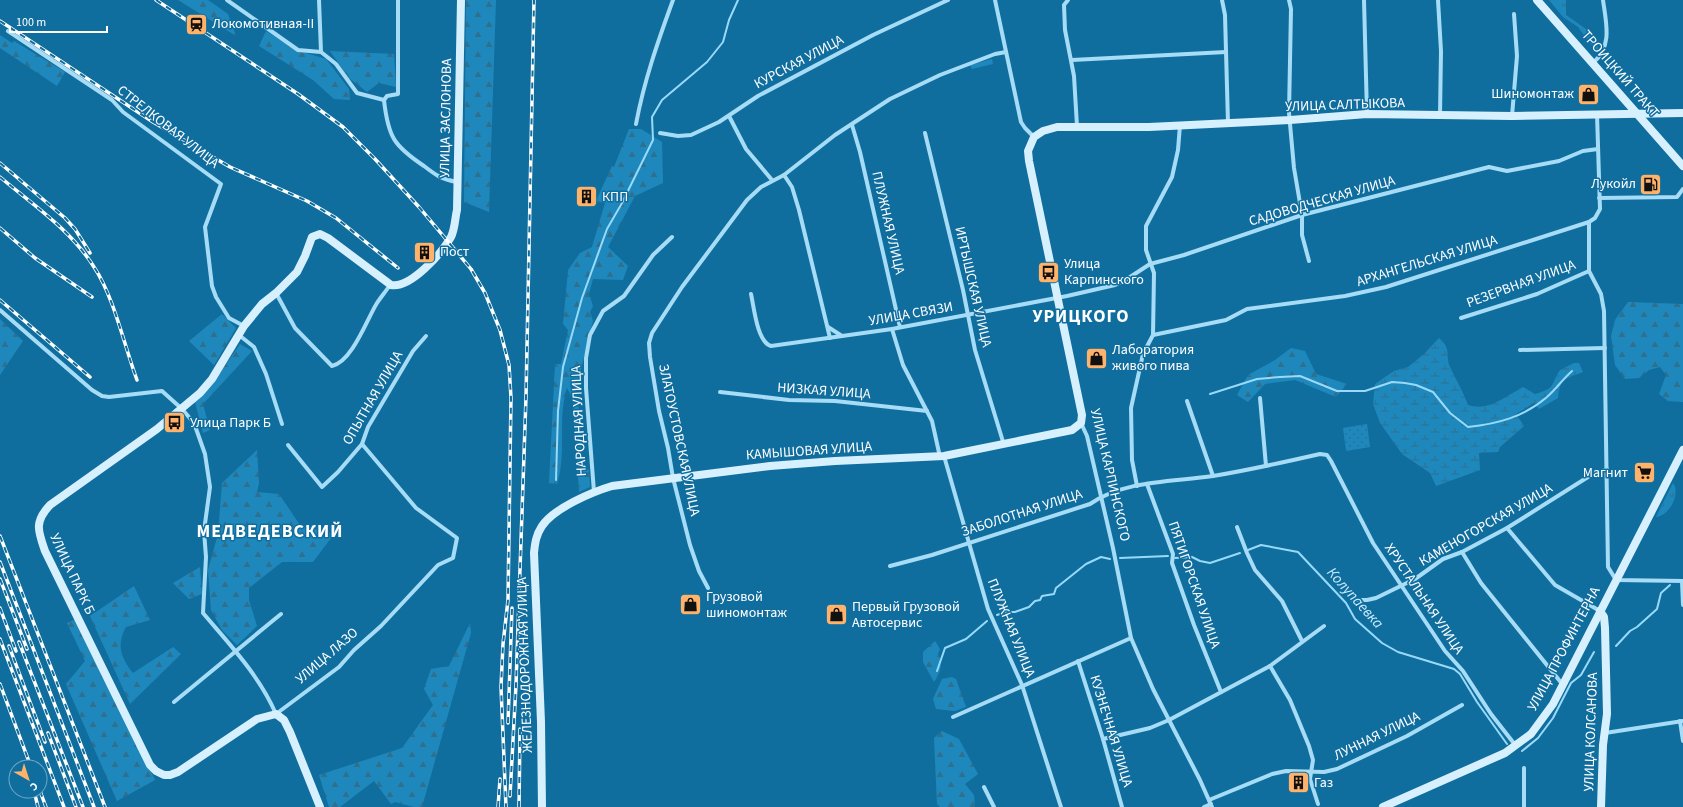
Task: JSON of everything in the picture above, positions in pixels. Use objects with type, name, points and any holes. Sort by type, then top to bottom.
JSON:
[{"type":"main road","name":"УЛИЦА ЗАСЛОНОВА","points":[[391,285],[397,286],[409,281],[426,267],[451,237],[457,210],[461,0]]},
{"type":"main road","name":"ТРОИЦКИЙ ТРАКТ","points":[[1538,0],[1683,166]]},
{"type":"main road","name":"УЛИЦА САЛТЫКОВА","points":[[1034,136],[1040,132],[1052,128],[1077,126],[1110,128],[1290,120],[1367,114],[1512,116],[1597,113],[1683,113]]},
{"type":"main road","name":"УЛИЦА КАРПИНСКОГО","points":[[1034,136],[1028,150],[1029,160],[1081,411],[1081,423]]},
{"type":"main road","points":[[182,409],[212,379],[244,326],[262,304],[276,293],[296,272],[305,256],[312,237],[320,234],[328,238],[391,285]]},
{"type":"main road","name":"УЛИЦА ПАРК Б","points":[[164,774],[156,771],[150,765],[129,725],[45,551],[38,527],[39,520],[50,505],[106,466],[182,409]]},
{"type":"main road","name":"КАМЫШОВАЯ УЛИЦА","points":[[544,524],[562,509],[594,492],[612,486],[835,461],[942,457],[1072,430],[1081,423]]},
{"type":"main road","name":"УЛИЦА ПРОФИНТЕРНА","points":[[1384,807],[1496,758],[1516,746],[1539,724],[1563,685],[1683,450]]},
{"type":"main road","name":"ЖЕЛЕЗНОДОРОЖНАЯ УЛИЦА","points":[[542,807],[541,722],[534,553],[537,536],[544,524]]},
{"type":"main road","name":"УЛИЦА КОЛСАНОВА","points":[[1600,612],[1604,617],[1605,628],[1607,714],[1602,762],[1601,807]]},
{"type":"main road","points":[[276,714],[284,720],[290,732],[320,807]]},
{"type":"main road","name":"УЛИЦА ЛАЗО","points":[[164,774],[170,775],[178,772],[257,719],[276,714]]},
{"type":"street","points":[[226,0],[298,50],[321,52],[336,64],[357,93],[384,100]]},
{"type":"street","points":[[319,0],[321,52]]},
{"type":"street","points":[[398,0],[398,94],[387,96],[384,100],[385,115],[392,137],[402,152],[442,179],[458,182]]},
{"type":"street","points":[[636,124],[641,96],[648,80],[652,56],[673,0]]},
{"type":"street","name":"КУРСКАЯ УЛИЦА","points":[[660,133],[678,136],[691,135],[729,116],[758,96],[872,35],[948,0]]},
{"type":"street","points":[[995,0],[1021,122],[1034,136]]},
{"type":"street","points":[[1067,0],[1064,5],[1065,30],[1072,60],[1077,126]]},
{"type":"street","points":[[1222,0],[1225,15],[1228,123]]},
{"type":"street","points":[[1289,0],[1291,9],[1290,120],[1294,168],[1302,215],[1302,235],[1309,262]]},
{"type":"street","points":[[1364,0],[1367,114]]},
{"type":"street","points":[[1438,0],[1441,51],[1440,116]]},
{"type":"street","points":[[1593,64],[1600,57],[1605,48],[1606,27],[1603,0]]},
{"type":"street","points":[[1512,116],[1517,56],[1514,14]]},
{"type":"street","name":"СТРЕЛКОВАЯ УЛИЦА","points":[[8,31],[112,100],[123,112],[221,184],[205,227],[212,286],[219,303],[229,318],[244,326]]},
{"type":"street","name":"ЗЛАТОУСТОВСКАЯ УЛИЦА","points":[[708,588],[699,571],[690,545],[673,478],[668,448],[659,411],[650,357],[649,343],[652,333],[674,298],[747,200],[761,186],[784,175],[835,135],[890,99],[916,85],[1006,52]]},
{"type":"street","points":[[1072,60],[1226,52]]},
{"type":"street","points":[[1597,113],[1600,209],[1595,218],[1589,222],[1589,271],[1601,294],[1604,311],[1608,567],[1616,580],[1683,581],[1683,605]]},
{"type":"street","points":[[729,116],[746,148],[772,180]]},
{"type":"street","name":"ПЛУЖНАЯ УЛИЦА","points":[[852,125],[864,167],[900,327]]},
{"type":"street","points":[[1137,486],[1132,460],[1131,408],[1144,354],[1152,335],[1154,273],[1146,250],[1146,226],[1172,177],[1178,150],[1180,125]]},
{"type":"street","name":"ИРТЫШСКАЯ УЛИЦА","points":[[925,134],[963,290],[975,350],[1004,445]]},
{"type":"street","name":"САДОВОДЧЕСКАЯ УЛИЦА","points":[[1058,298],[1115,285],[1124,281],[1150,264],[1184,255],[1302,215],[1489,167],[1507,171],[1559,162],[1583,151],[1598,149]]},
{"type":"street","points":[[784,175],[792,187],[799,210],[830,338]]},
{"type":"street","points":[[1599,198],[1677,197],[1683,189]]},
{"type":"street","name":"АРХАНГЕЛЬСКАЯ УЛИЦА","points":[[1152,335],[1226,320],[1247,309],[1345,296],[1386,287],[1589,222]]},
{"type":"street","name":"НАРОДНАЯ УЛИЦА","points":[[594,492],[586,388],[586,358],[590,335],[603,311],[624,296],[653,255],[672,237]]},
{"type":"street","name":"РЕЗЕРВНАЯ УЛИЦА","points":[[1460,318],[1536,294],[1589,271]]},
{"type":"street","points":[[276,293],[295,328],[332,366],[339,363],[353,348],[378,302],[391,285]]},
{"type":"street","name":"УЛИЦА СВЯЗИ","points":[[751,294],[760,334],[767,345],[776,346],[892,329],[1058,298]]},
{"type":"street","points":[[0,310],[87,386],[102,396],[109,397],[162,391],[182,409],[194,423],[205,454],[210,487],[204,531],[206,557],[203,613],[236,651],[270,700],[276,714]]},
{"type":"street","points":[[828,327],[843,336]]},
{"type":"street","name":"ПЛУЖНАЯ УЛИЦА","points":[[892,329],[903,365],[927,411],[936,433],[967,543],[988,609],[1022,685],[1061,807]]},
{"type":"street","points":[[239,335],[254,347],[266,374],[282,424]]},
{"type":"street","name":"ОПЫТНАЯ УЛИЦА","points":[[288,445],[322,487],[338,472],[362,444],[368,427],[413,351],[426,336]]},
{"type":"street","points":[[1520,350],[1605,348]]},
{"type":"street","name":"НИЗКАЯ УЛИЦА","points":[[720,392],[789,400],[835,401],[927,411]]},
{"type":"street","points":[[1260,398],[1266,466]]},
{"type":"street","points":[[1187,401],[1213,476]]},
{"type":"street","name":"УЛИЦА КАРПИНСКОГО","points":[[1081,423],[1086,436],[1101,496],[1131,638],[1153,689],[1211,804]]},
{"type":"street","name":"УЛИЦА ЛАЗО","points":[[276,714],[326,678],[381,626],[438,565],[453,558],[457,538],[416,508],[362,444]]},
{"type":"street","name":"ЗАБОЛОТНАЯ УЛИЦА","points":[[890,566],[1090,504],[1101,496],[1137,486],[1213,476],[1320,454],[1327,455]]},
{"type":"street","name":"ХРУСТАЛЬНАЯ УЛИЦА","points":[[1327,455],[1331,460],[1373,543],[1445,651],[1463,671],[1484,704],[1516,746]]},
{"type":"street","name":"КАМЕНОГОРСКАЯ УЛИЦА","points":[[1353,600],[1376,598],[1424,574],[1443,559],[1462,552],[1507,528],[1588,477],[1606,469]]},
{"type":"street","name":"ПЯТИГОРСКАЯ УЛИЦА","points":[[1147,484],[1173,554],[1172,564],[1194,625],[1221,692]]},
{"type":"street","points":[[1237,527],[1246,553],[1255,570],[1282,601],[1302,641]]},
{"type":"street","points":[[1507,528],[1555,585],[1600,612]]},
{"type":"street","points":[[1462,552],[1481,583],[1563,685]]},
{"type":"street","points":[[174,702],[281,614]]},
{"type":"street","points":[[1103,739],[1150,728],[1169,720],[1270,666],[1324,626]]},
{"type":"street","points":[[953,717],[1022,685],[1131,638]]},
{"type":"street","name":"КУЗНЕЧНАЯ УЛИЦА","points":[[1078,661],[1103,739],[1122,807]]},
{"type":"street","points":[[1270,666],[1290,700],[1309,746],[1312,760],[1310,779],[1318,804]]},
{"type":"street","name":"ЛУННАЯ УЛИЦА","points":[[1204,807],[1272,774],[1286,771],[1310,772],[1337,769],[1360,760],[1462,705]]},
{"type":"street","points":[[1605,733],[1682,721],[1683,741]]},
{"type":"street","points":[[1524,768],[1524,807]]},
{"type":"street","points":[[984,787],[994,807]]},
{"type":"green space","points":[[178,0],[208,0],[228,14],[236,36]]},
{"type":"green space","points":[[466,0],[496,0],[489,212],[464,202]]},
{"type":"green space","points":[[1549,0],[1566,0],[1566,15],[1586,29],[1599,49],[1596,51],[1578,27],[1563,17]]},
{"type":"green space","points":[[266,31],[296,50],[326,59],[349,89],[350,100],[334,99],[313,80],[259,46]]},
{"type":"green space","points":[[0,35],[12,43],[14,41],[65,72],[57,86],[0,48]]},
{"type":"green space","points":[[330,51],[394,54],[396,87],[379,83],[367,92],[349,78]]},
{"type":"green space","points":[[992,59],[993,64],[972,69],[970,65]]},
{"type":"green space","points":[[629,129],[641,129],[662,142],[663,183],[635,196],[608,247],[628,266],[623,280],[593,279],[589,294],[593,306],[590,312],[593,321],[578,381],[570,386],[573,393],[578,397],[582,467],[589,470],[590,487],[579,492],[573,399],[567,388],[563,411],[560,472],[557,484],[549,483],[555,364],[561,364],[568,330],[563,324],[568,270],[580,253],[592,247],[605,203],[596,201],[612,166],[614,167]]},
{"type":"green space","points":[[1628,302],[1683,304],[1683,402],[1668,401],[1659,394],[1666,375],[1660,367],[1649,370],[1639,378],[1625,379],[1615,365],[1611,336],[1615,320]]},
{"type":"green space","points":[[222,314],[236,328],[214,365],[189,341]]},
{"type":"green space","points":[[0,319],[23,341],[0,375]]},
{"type":"green space","points":[[1439,338],[1446,345],[1450,367],[1468,405],[1475,407],[1490,405],[1523,387],[1535,394],[1547,390],[1552,385],[1560,370],[1574,363],[1579,363],[1583,372],[1564,380],[1560,386],[1558,398],[1539,409],[1534,403],[1516,414],[1524,426],[1500,447],[1498,452],[1479,453],[1480,470],[1436,486],[1430,473],[1402,454],[1380,423],[1373,404],[1375,384],[1394,371],[1408,367],[1424,354]]},
{"type":"green space","points":[[240,344],[252,351],[203,404],[210,430],[203,433],[195,402],[217,377]]},
{"type":"green space","points":[[1291,348],[1305,351],[1316,374],[1347,384],[1336,397],[1295,380],[1265,384],[1248,402],[1237,395],[1248,375],[1275,360]]},
{"type":"green space","points":[[1367,424],[1370,447],[1346,451],[1343,428]]},
{"type":"green space","points":[[257,450],[259,483],[257,492],[279,494],[300,525],[334,534],[313,562],[282,562],[249,588],[249,600],[257,626],[237,645],[222,630],[211,610],[208,570],[218,534],[222,483]]},
{"type":"green space","points":[[1673,483],[1676,493],[1672,504],[1665,513],[1656,517]]},
{"type":"green space","points":[[200,567],[202,594],[189,599],[173,583]]},
{"type":"green space","points":[[134,586],[150,620],[126,627],[121,640],[121,651],[125,662],[133,673],[173,647],[181,654],[130,704],[90,616]]},
{"type":"green space","points":[[76,619],[155,780],[117,801],[66,684],[85,661],[67,623]]},
{"type":"green space","points":[[470,623],[471,633],[422,807],[414,807],[395,802],[391,804],[374,781],[340,807],[329,807],[319,775],[402,748],[433,705],[424,689],[431,669],[449,666]]},
{"type":"green space","points":[[935,641],[940,649],[938,654],[941,665],[940,672],[934,682],[923,662],[923,652]]},
{"type":"green space","points":[[952,677],[956,679],[966,707],[955,711],[936,709],[933,699],[942,679]]},
{"type":"green space","points":[[942,731],[959,739],[978,774],[965,784],[974,795],[975,807],[940,807],[937,804],[934,738]]},
{"type":"waterway","points":[[556,480],[558,411],[563,367],[582,298],[607,229],[622,203],[653,140],[652,117],[662,100],[707,62],[723,42],[729,20],[738,0]]},
{"type":"waterway","points":[[1210,394],[1257,379],[1280,377],[1300,376],[1337,391],[1365,391],[1392,382],[1405,383],[1416,385],[1433,392],[1450,413],[1468,427],[1500,421],[1529,410],[1547,397],[1572,371]]},
{"type":"waterway","name":"Колупаевка","points":[[1248,550],[1261,545],[1298,552],[1346,603],[1355,619],[1382,643],[1398,652],[1454,669],[1460,674],[1477,702],[1507,744]]},
{"type":"waterway","name":"Колупаевка","points":[[1175,558],[1192,557],[1200,561],[1210,563],[1240,553]]},
{"type":"waterway","name":"Колупаевка","points":[[1120,558],[1168,556]]},
{"type":"waterway","name":"Колупаевка","points":[[997,615],[1005,612],[1015,612],[1029,607],[1035,601],[1040,600],[1042,596],[1054,594],[1056,588],[1086,564],[1101,557],[1110,559]]},
{"type":"waterway","name":"Колупаевка","points":[[1616,646],[1630,631],[1637,627],[1657,609],[1661,593],[1670,585]]},
{"type":"waterway","name":"Колупаевка","points":[[937,671],[945,648],[966,639],[987,621]]},
{"type":"waterway","name":"Колупаевка","points":[[1522,751],[1538,738],[1553,718],[1571,683],[1581,675],[1594,652]]},
{"type":"railway","points":[[156,0],[298,94],[343,127],[419,207],[471,269],[485,293],[500,330],[509,365],[511,398],[508,600],[503,644],[501,687],[506,807]]},
{"type":"railway","points":[[510,796],[516,685],[526,397],[534,0]]},
{"type":"railway","points":[[0,21],[153,122],[230,167],[307,201],[336,218],[398,268]]},
{"type":"railway","points":[[0,163],[65,218],[75,229],[90,253]]},
{"type":"railway","points":[[0,177],[63,229],[85,254],[94,267],[113,307],[137,380]]},
{"type":"railway","points":[[0,228],[35,258],[92,297]]},
{"type":"railway","points":[[0,300],[90,377]]},
{"type":"railway","points":[[0,536],[105,807]]},
{"type":"railway","points":[[0,562],[94,807]]},
{"type":"railway","points":[[0,579],[27,649]]},
{"type":"railway","points":[[0,608],[16,651]]},
{"type":"railway","points":[[508,723],[512,608]]},
{"type":"railway","points":[[0,639],[64,807]]},
{"type":"railway","points":[[19,642],[83,807]]},
{"type":"railway","points":[[9,646],[45,742]]},
{"type":"railway","points":[[0,684],[28,759]]},
{"type":"railway","points":[[519,807],[520,729]]},
{"type":"railway","points":[[48,733],[76,807]]},
{"type":"railway","points":[[498,807],[500,779]]},
{"type":"railway","points":[[36,799],[38,807]]},
{"type":"railway","points":[[43,799],[46,807]]},
{"type":"place","name":"Локомотивная-II","points":[[196,24]]},
{"type":"place","name":"Шиномонтаж","points":[[1589,94]]},
{"type":"place","name":"Лукойл","points":[[1651,184]]},
{"type":"place","name":"КПП","points":[[586,197]]},
{"type":"place","name":"Пост","points":[[425,252]]},
{"type":"place","name":"Улица Карпинского","points":[[1049,272]]},
{"type":"place","name":"Лаборатория живого пива","points":[[1097,358]]},
{"type":"place","name":"Улица Парк Б","points":[[174,423]]},
{"type":"place","name":"Магнит","points":[[1644,473]]},
{"type":"place","name":"Грузовой шиномонтаж","points":[[690,605]]},
{"type":"place","name":"Первый Грузовой Автосервис","points":[[837,615]]},
{"type":"place","name":"Газ","points":[[1299,783]]},
{"type":"district","name":"УРИЦКОГО","points":[[1081,316]]},
{"type":"district","name":"МЕДВЕДЕВСКИЙ","points":[[270,531]]}]
